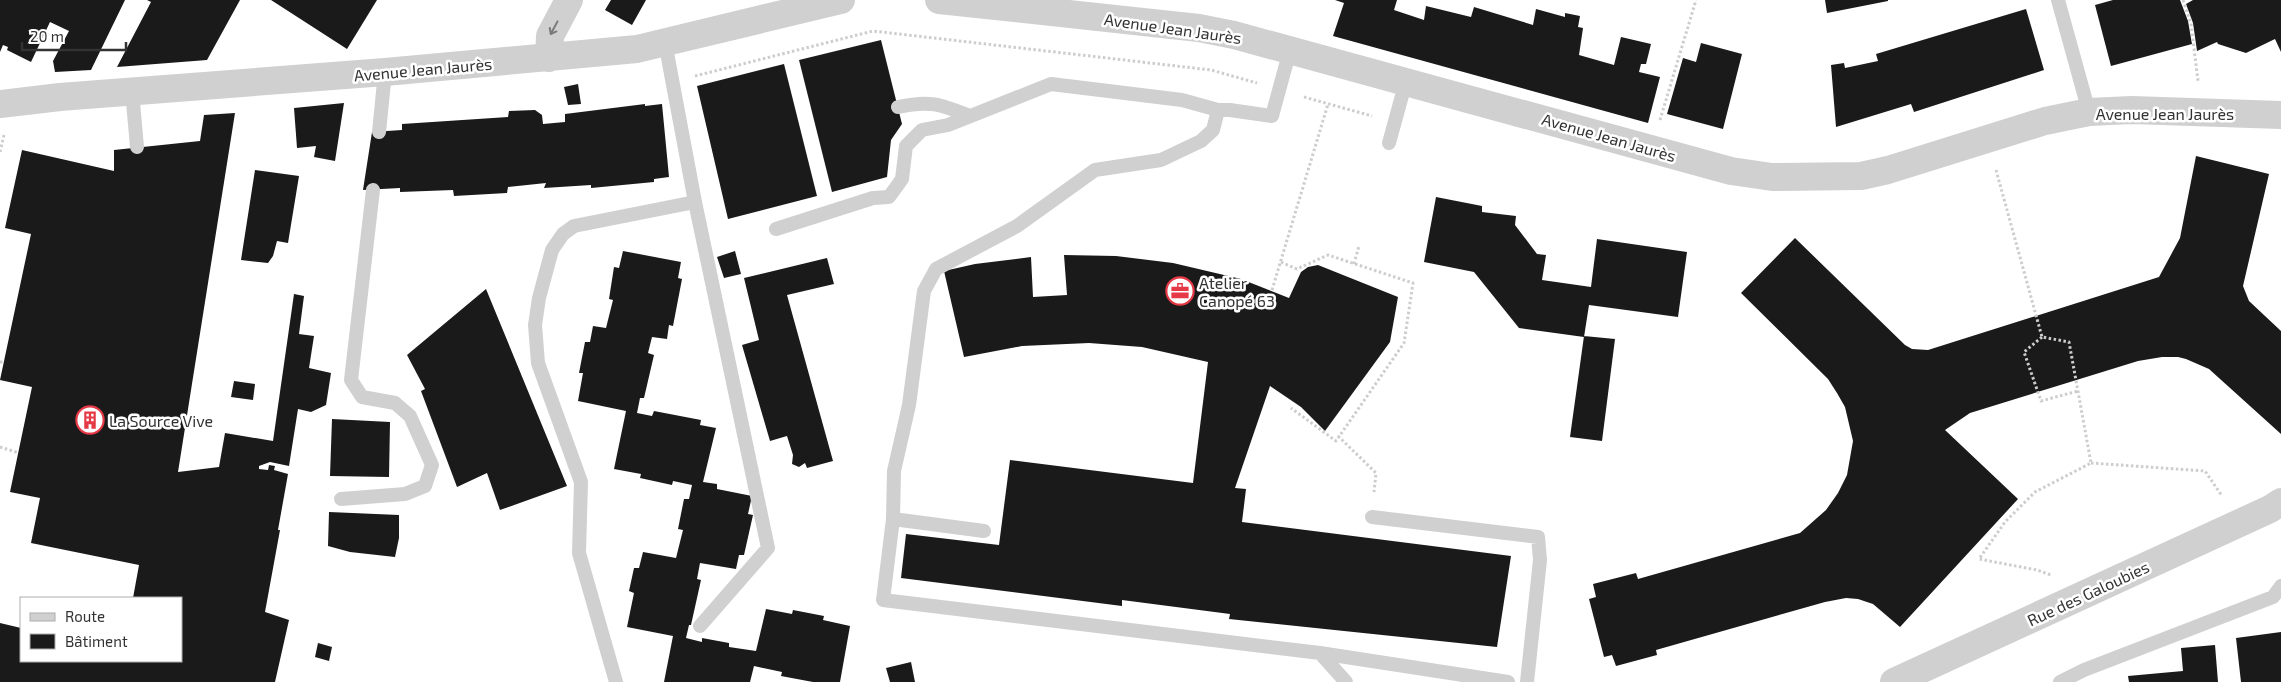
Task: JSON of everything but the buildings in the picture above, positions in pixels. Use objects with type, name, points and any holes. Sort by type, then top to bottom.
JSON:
[{"type":"street","points":[[549,58],[550,36],[569,0]]},
{"type":"street","name":"Avenue Jean Jaurès","points":[[3,115],[132,91],[385,72],[549,58],[637,48],[841,0]]},
{"type":"street","name":"Avenue Jean Jaurès","points":[[939,0],[1199,28],[1406,81],[1731,171],[1772,177],[1861,176],[1888,170],[2045,121],[2089,112],[2132,110],[2281,114]]},
{"type":"street","name":"Rue des Galoubies","points":[[1894,682],[2262,513],[2281,502]]},
{"type":"lane","points":[[2058,0],[2089,112]]},
{"type":"lane","points":[[666,42],[695,202],[768,548],[700,626]]},
{"type":"lane","points":[[776,229],[873,198],[889,197],[902,180],[906,146],[922,130],[948,125],[1051,84],[1182,100],[1218,110],[1272,116],[1290,50]]},
{"type":"lane","points":[[379,132],[385,72]]},
{"type":"lane","points":[[1389,143],[1406,81]]},
{"type":"lane","points":[[132,91],[137,147]]},
{"type":"lane","points":[[898,107],[916,103],[939,104],[970,116]]},
{"type":"lane","points":[[1218,110],[1213,130],[1201,141],[1162,160],[1095,170],[1017,226],[936,269],[924,291],[910,405],[894,471],[893,519],[883,600],[1320,653],[1508,682]]},
{"type":"lane","points":[[340,499],[405,494],[425,486],[432,465],[410,416],[395,402],[362,397],[351,380],[373,190]]},
{"type":"lane","points":[[616,682],[579,553],[581,482],[538,363],[535,324],[539,298],[552,250],[562,234],[574,226],[695,202]]},
{"type":"lane","points":[[1372,517],[1538,537],[1540,560],[1527,682]]},
{"type":"lane","points":[[893,519],[984,531]]},
{"type":"lane","points":[[2060,682],[2084,670],[2277,599],[2281,586]]},
{"type":"lane","points":[[1320,653],[1346,682]]},
{"type":"path","points":[[1651,149],[1696,0]]},
{"type":"path","points":[[2183,0],[2191,24],[2199,89]]},
{"type":"path","points":[[699,76],[873,31],[1211,70],[1394,122]]},
{"type":"path","points":[[1272,290],[1328,104]]},
{"type":"path","points":[[0,152],[3,115]]},
{"type":"path","points":[[1996,170],[2042,338]]},
{"type":"path","points":[[1354,264],[1359,246]]},
{"type":"path","points":[[1281,262],[1297,269],[1328,255],[1413,283],[1404,343],[1336,441],[1291,408]]},
{"type":"path","points":[[2078,391],[2041,401],[2024,352],[2042,338],[2070,342],[2091,463]]},
{"type":"path","points":[[1338,436],[1376,473],[1372,517]]},
{"type":"path","points":[[0,447],[18,453]]},
{"type":"path","points":[[2049,574],[1979,559],[2005,522],[2035,492],[2091,463],[2206,471],[2225,500]]},
{"type":"place","name":"Atelier Canopé 63","points":[[1180,291]]},
{"type":"place","name":"La Source Vive","points":[[90,420]]}]
